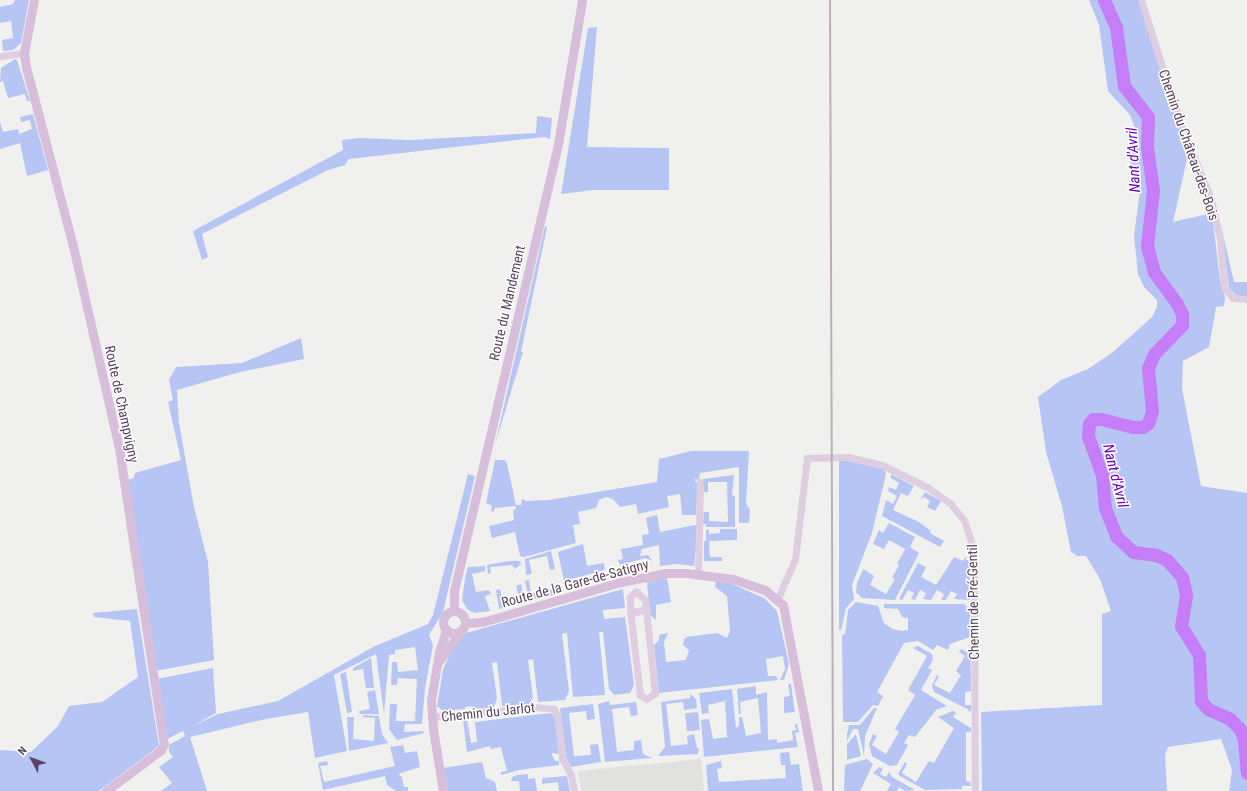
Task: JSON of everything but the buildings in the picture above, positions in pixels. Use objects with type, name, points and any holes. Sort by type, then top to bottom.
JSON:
[{"type":"street","name":"Route de Champvigny","points":[[34,0],[24,52],[26,67],[74,246],[119,448],[164,744],[161,750],[106,791]]},
{"type":"street","name":"Route du Mandement","points":[[454,611],[454,590],[552,173],[582,0]]},
{"type":"street","name":"Chemin du Château-des-Bois","points":[[1141,0],[1179,120],[1216,218],[1224,286],[1233,298],[1247,299]]},
{"type":"street","points":[[0,56],[24,52]]},
{"type":"street","name":"Chemin de Pré-Gentil","points":[[778,598],[795,559],[807,458],[848,457],[882,464],[927,487],[950,503],[964,520],[974,551],[975,791]]},
{"type":"street","points":[[698,575],[700,482]]},
{"type":"street","name":"Route de la Gare-de-Satigny","points":[[463,627],[634,579],[673,573],[745,582],[778,598]]},
{"type":"street","points":[[634,579],[636,591],[644,596],[646,608],[655,693],[647,699],[640,695],[630,610],[630,597],[636,591]]},
{"type":"street","points":[[778,598],[784,607],[818,791]]},
{"type":"street","points":[[630,610],[637,612],[646,608]]},
{"type":"street","points":[[438,662],[463,627],[462,614],[454,611],[444,618],[446,630],[438,662],[432,695],[432,717],[443,791]]},
{"type":"street","points":[[446,630],[455,633],[463,627]]},
{"type":"street","name":"Chemin du Jarlot","points":[[432,717],[536,707],[554,709],[558,718],[562,758],[571,775],[574,791]]},
{"type":"shaded area","points":[[15,0],[29,0],[21,43],[13,50],[3,51],[2,40],[13,38],[11,21],[0,23],[0,7],[13,4]]},
{"type":"shaded area","points":[[1089,0],[1139,0],[1189,150],[1173,222],[1212,213],[1220,280],[1225,297],[1224,306],[1216,307],[1209,347],[1183,361],[1182,389],[1201,486],[1247,493],[1247,791],[1229,791],[1232,770],[1221,739],[1168,747],[1165,755],[1167,791],[982,791],[981,712],[1102,705],[1102,614],[1111,611],[1100,579],[1086,556],[1077,556],[1071,552],[1062,506],[1046,452],[1038,397],[1061,380],[1088,369],[1113,352],[1152,317],[1157,307],[1157,300],[1144,287],[1138,274],[1134,236],[1140,190],[1130,162],[1137,133],[1130,115],[1108,91],[1099,25]]},
{"type":"shaded area","points":[[597,27],[587,147],[669,148],[669,190],[593,190],[561,194],[588,28]]},
{"type":"shaded area","points":[[15,59],[17,60],[30,101],[27,101],[25,94],[8,98],[3,81],[0,82],[1,68]]},
{"type":"shaded area","points":[[33,114],[48,170],[27,176],[20,143],[0,149],[0,122],[3,132],[18,129],[19,134],[32,129],[30,120],[21,122],[20,117]]},
{"type":"shaded area","points":[[537,116],[552,118],[550,139],[544,137],[349,159],[345,165],[328,170],[202,234],[208,257],[202,260],[193,231],[343,150],[342,140],[359,138],[410,140],[536,133]]},
{"type":"shaded area","points":[[1220,222],[1234,282],[1247,282],[1247,296],[1237,296],[1229,288]]},
{"type":"shaded area","points":[[545,226],[547,227],[521,352],[523,352],[495,445]]},
{"type":"shaded area","points":[[301,338],[304,359],[240,372],[177,390],[179,423],[194,507],[208,562],[214,660],[155,671],[127,480],[134,478],[135,473],[181,460],[168,402],[173,400],[169,380],[176,367],[242,363]]},
{"type":"shaded area","points":[[691,451],[749,451],[746,503],[750,510],[749,523],[739,523],[739,467],[700,473],[699,480],[694,479],[698,484],[696,515],[682,515],[680,494],[667,496],[669,507],[638,514],[636,504],[620,507],[613,499],[606,497],[599,500],[596,508],[578,512],[580,524],[573,525],[576,543],[524,557],[520,556],[515,532],[492,538],[489,526],[514,520],[513,510],[516,509],[515,506],[495,508],[493,512],[491,511],[492,506],[486,503],[495,460],[505,460],[516,505],[521,505],[522,499],[526,501],[549,500],[657,482],[659,459]]},
{"type":"shaded area","points":[[839,459],[884,469],[886,474],[872,533],[852,585],[854,599],[846,608],[841,630],[839,630]]},
{"type":"shaded area","points":[[468,474],[475,476],[443,612],[429,635],[433,645],[425,688],[422,724],[405,724],[404,732],[423,731],[424,733],[397,740],[389,729],[390,704],[397,704],[396,721],[415,721],[417,679],[398,678],[397,685],[391,685],[392,662],[397,662],[398,672],[418,670],[415,647],[395,650],[395,654],[389,655],[384,714],[376,654],[334,675],[347,751],[315,758],[308,712],[266,719],[190,737],[207,791],[161,791],[172,783],[159,767],[173,757],[169,752],[169,745],[185,736],[183,731],[167,739],[157,679],[213,668],[216,713],[191,727],[218,714],[278,701],[375,646],[428,624],[433,615]]},
{"type":"shaded area","points":[[891,474],[914,486],[908,496],[901,493],[893,510],[919,522],[931,531],[930,533],[944,541],[940,547],[882,516],[886,500],[893,504],[897,496],[888,491],[889,487],[896,490],[899,483],[891,478]]},
{"type":"shaded area","points":[[734,475],[732,495],[735,496],[735,527],[706,527],[706,524],[703,524],[704,512],[709,512],[709,521],[728,522],[727,482],[708,482],[708,492],[703,492],[703,479]]},
{"type":"shaded area","points":[[925,492],[941,501],[935,511],[927,507],[930,501],[924,497],[920,500]]},
{"type":"shaded area","points":[[657,515],[660,532],[695,525],[698,528],[694,566],[677,564],[660,566],[659,545],[642,549],[640,556],[648,555],[652,561],[645,558],[620,565],[618,560],[623,559],[621,549],[643,545],[642,535],[649,534],[646,518]]},
{"type":"shaded area","points":[[889,523],[915,537],[910,547],[919,553],[895,600],[862,598],[856,592],[857,583],[863,569],[874,576],[870,585],[886,594],[895,579],[892,578],[905,549],[889,540],[884,549],[873,544],[879,530],[883,533]]},
{"type":"shaded area","points":[[709,529],[709,534],[720,533],[720,529],[737,529],[737,540],[709,541],[710,557],[722,557],[722,561],[704,561],[704,541],[706,541],[706,530]]},
{"type":"shaded area","points":[[583,544],[587,566],[604,563],[605,570],[564,581],[558,552]]},
{"type":"shaded area","points":[[551,551],[555,569],[550,570],[547,556],[529,560],[532,574],[526,575],[525,559]]},
{"type":"shaded area","points":[[966,556],[966,560],[970,560],[970,600],[954,599],[957,594],[951,591],[946,600],[941,600],[944,594],[937,590],[931,600],[923,599],[926,593],[920,590],[915,600],[911,599],[914,593],[908,590],[902,600],[899,599],[918,563],[926,567],[921,577],[936,585],[954,557],[963,561]]},
{"type":"shaded area","points":[[509,561],[520,561],[521,564],[515,569],[512,565],[490,567],[491,573],[488,574],[487,565]]},
{"type":"shaded area","points":[[485,566],[485,571],[472,574],[476,592],[489,590],[491,594],[485,596],[490,611],[474,613],[467,609],[462,600],[465,578],[468,567]]},
{"type":"shaded area","points":[[667,578],[671,602],[656,605],[656,620],[650,615],[647,582]]},
{"type":"shaded area","points":[[529,580],[531,593],[558,588],[558,594],[529,600],[525,581]]},
{"type":"shaded area","points":[[716,580],[732,584],[764,598],[777,611],[789,664],[784,680],[780,680],[785,669],[783,656],[766,659],[768,676],[776,676],[778,680],[659,693],[654,645],[659,640],[659,635],[668,633],[664,642],[666,662],[686,660],[689,650],[683,645],[684,639],[687,637],[717,633],[727,638],[730,631],[727,596],[715,587]]},
{"type":"shaded area","points":[[521,584],[525,602],[499,609],[496,590],[500,589],[503,602],[519,598],[516,586]]},
{"type":"shaded area","points":[[623,589],[625,608],[603,610],[604,619],[625,617],[634,685],[630,693],[614,695],[609,689],[603,632],[599,632],[605,695],[573,697],[567,633],[562,634],[569,691],[565,700],[538,702],[533,659],[528,660],[533,697],[529,704],[502,706],[497,662],[492,663],[497,698],[494,707],[473,709],[472,706],[465,707],[465,709],[443,711],[437,706],[443,669],[454,646],[466,633]]},
{"type":"shaded area","points":[[856,602],[878,606],[884,623],[892,629],[903,631],[908,630],[908,618],[902,617],[898,609],[884,608],[884,604],[964,604],[970,609],[971,691],[965,692],[965,705],[971,705],[971,711],[968,712],[969,710],[934,692],[932,686],[937,675],[939,676],[934,685],[950,693],[961,675],[956,671],[965,656],[959,652],[961,649],[969,653],[970,637],[950,644],[948,650],[937,645],[933,650],[918,641],[904,643],[877,692],[883,696],[878,706],[873,705],[858,722],[843,722],[842,635],[845,634],[848,610]]},
{"type":"shaded area","points":[[137,609],[159,746],[99,791],[0,791],[0,750],[31,752],[58,726],[69,706],[102,702],[138,677],[130,621],[94,617],[93,613]]},
{"type":"shaded area","points":[[918,646],[932,654],[933,660],[928,668],[932,670],[921,690],[947,706],[936,710],[915,737],[909,735],[904,743],[908,745],[897,765],[890,766],[872,756],[869,744],[873,734],[877,736],[872,745],[886,754],[899,732],[895,729],[915,695],[908,690],[927,656],[913,648]]},
{"type":"shaded area","points":[[371,658],[374,688],[366,688],[363,669],[353,671],[353,668]]},
{"type":"shaded area","points":[[346,672],[352,712],[347,713],[340,674]]},
{"type":"shaded area","points":[[788,684],[791,684],[795,712],[784,713],[784,697],[790,696]]},
{"type":"shaded area","points":[[756,686],[756,695],[767,692],[768,740],[777,739],[777,743],[793,740],[792,731],[796,730],[795,724],[797,724],[799,732],[795,733],[798,747],[704,757],[701,720],[709,719],[713,739],[727,737],[725,701],[708,705],[709,713],[702,714],[699,693],[732,689],[736,728],[739,726],[739,717],[742,717],[746,736],[761,733],[758,698],[740,702],[741,714],[739,714],[737,689]]},
{"type":"shaded area","points":[[375,690],[379,714],[360,714],[359,711],[370,709],[367,692]]},
{"type":"shaded area","points":[[690,694],[696,699],[697,708],[684,710],[683,702],[666,704],[671,746],[688,744],[687,736],[694,734],[697,748],[699,748],[698,754],[658,756],[665,747],[661,702],[690,698]]},
{"type":"shaded area","points":[[609,701],[610,705],[636,702],[638,715],[631,716],[629,707],[612,709],[617,752],[634,750],[634,741],[641,740],[643,754],[652,758],[605,762],[598,704]]},
{"type":"shaded area","points":[[593,704],[595,719],[587,720],[586,711],[569,713],[574,756],[591,755],[590,745],[598,744],[601,762],[571,767],[566,757],[560,708]]},
{"type":"shaded area","points":[[874,708],[877,708],[865,736],[864,756],[858,729],[853,729],[847,741],[847,734],[849,725],[860,725]]},
{"type":"shaded area","points":[[953,711],[956,713],[953,717],[971,728],[971,732],[966,732],[966,781],[970,782],[971,786],[962,786],[962,789],[925,790],[900,776],[898,774],[905,762],[907,764],[902,773],[916,782],[929,761],[934,763],[954,728],[938,717]]},
{"type":"shaded area","points":[[698,712],[700,730],[687,731],[685,713]]},
{"type":"shaded area","points":[[551,713],[555,718],[559,754],[552,753],[552,755],[555,761],[559,761],[559,765],[519,770],[501,775],[501,772],[507,771],[501,747],[491,749],[490,746],[467,752],[463,720],[467,720],[471,743],[477,742],[475,722]]},
{"type":"shaded area","points":[[363,715],[379,716],[382,734],[388,743],[349,751],[347,717],[354,717],[353,739],[374,741],[375,718],[363,717]]},
{"type":"shaded area","points":[[856,734],[861,756],[847,760],[847,744]]},
{"type":"shaded area","points":[[403,745],[405,753],[417,751],[420,767],[398,774],[402,777],[404,787],[408,787],[408,791],[396,791],[387,785],[385,776],[323,790],[318,763],[327,761],[328,765],[320,766],[324,782],[395,766],[390,747]]},
{"type":"shaded area","points":[[789,752],[791,765],[799,764],[803,791],[708,791],[706,765],[721,761],[722,768],[717,769],[719,782],[786,778],[785,765],[781,765],[780,753]]},
{"type":"shaded area","points":[[701,759],[704,791],[581,791],[578,771]]},
{"type":"shaded area","points":[[867,759],[873,764],[860,791],[844,791],[845,765]]},
{"type":"shaded area","points":[[482,762],[486,778],[495,782],[497,791],[448,791],[443,768]]},
{"type":"shaded area","points":[[879,767],[883,769],[880,774],[886,777],[889,772],[892,777],[915,790],[905,791],[899,787],[897,791],[887,791],[891,784],[873,773]]},
{"type":"shaded area","points":[[528,774],[528,779],[535,778],[537,791],[520,791],[519,781],[511,781],[512,777]]},
{"type":"shaded area","points":[[567,776],[570,791],[559,791],[558,782],[542,784],[542,778]]},
{"type":"waterway","name":"Nant d'Avril","points":[[1104,0],[1116,27],[1124,86],[1148,117],[1147,147],[1153,190],[1147,246],[1154,272],[1177,304],[1182,314],[1182,325],[1154,354],[1148,368],[1152,411],[1148,423],[1143,427],[1133,427],[1101,419],[1093,419],[1089,424],[1088,436],[1102,475],[1105,508],[1117,537],[1133,552],[1156,555],[1167,560],[1182,577],[1186,595],[1181,626],[1199,655],[1201,701],[1208,709],[1230,719],[1240,729],[1244,740],[1247,773]]},
{"type":"railway","points":[[830,0],[833,791]]}]
